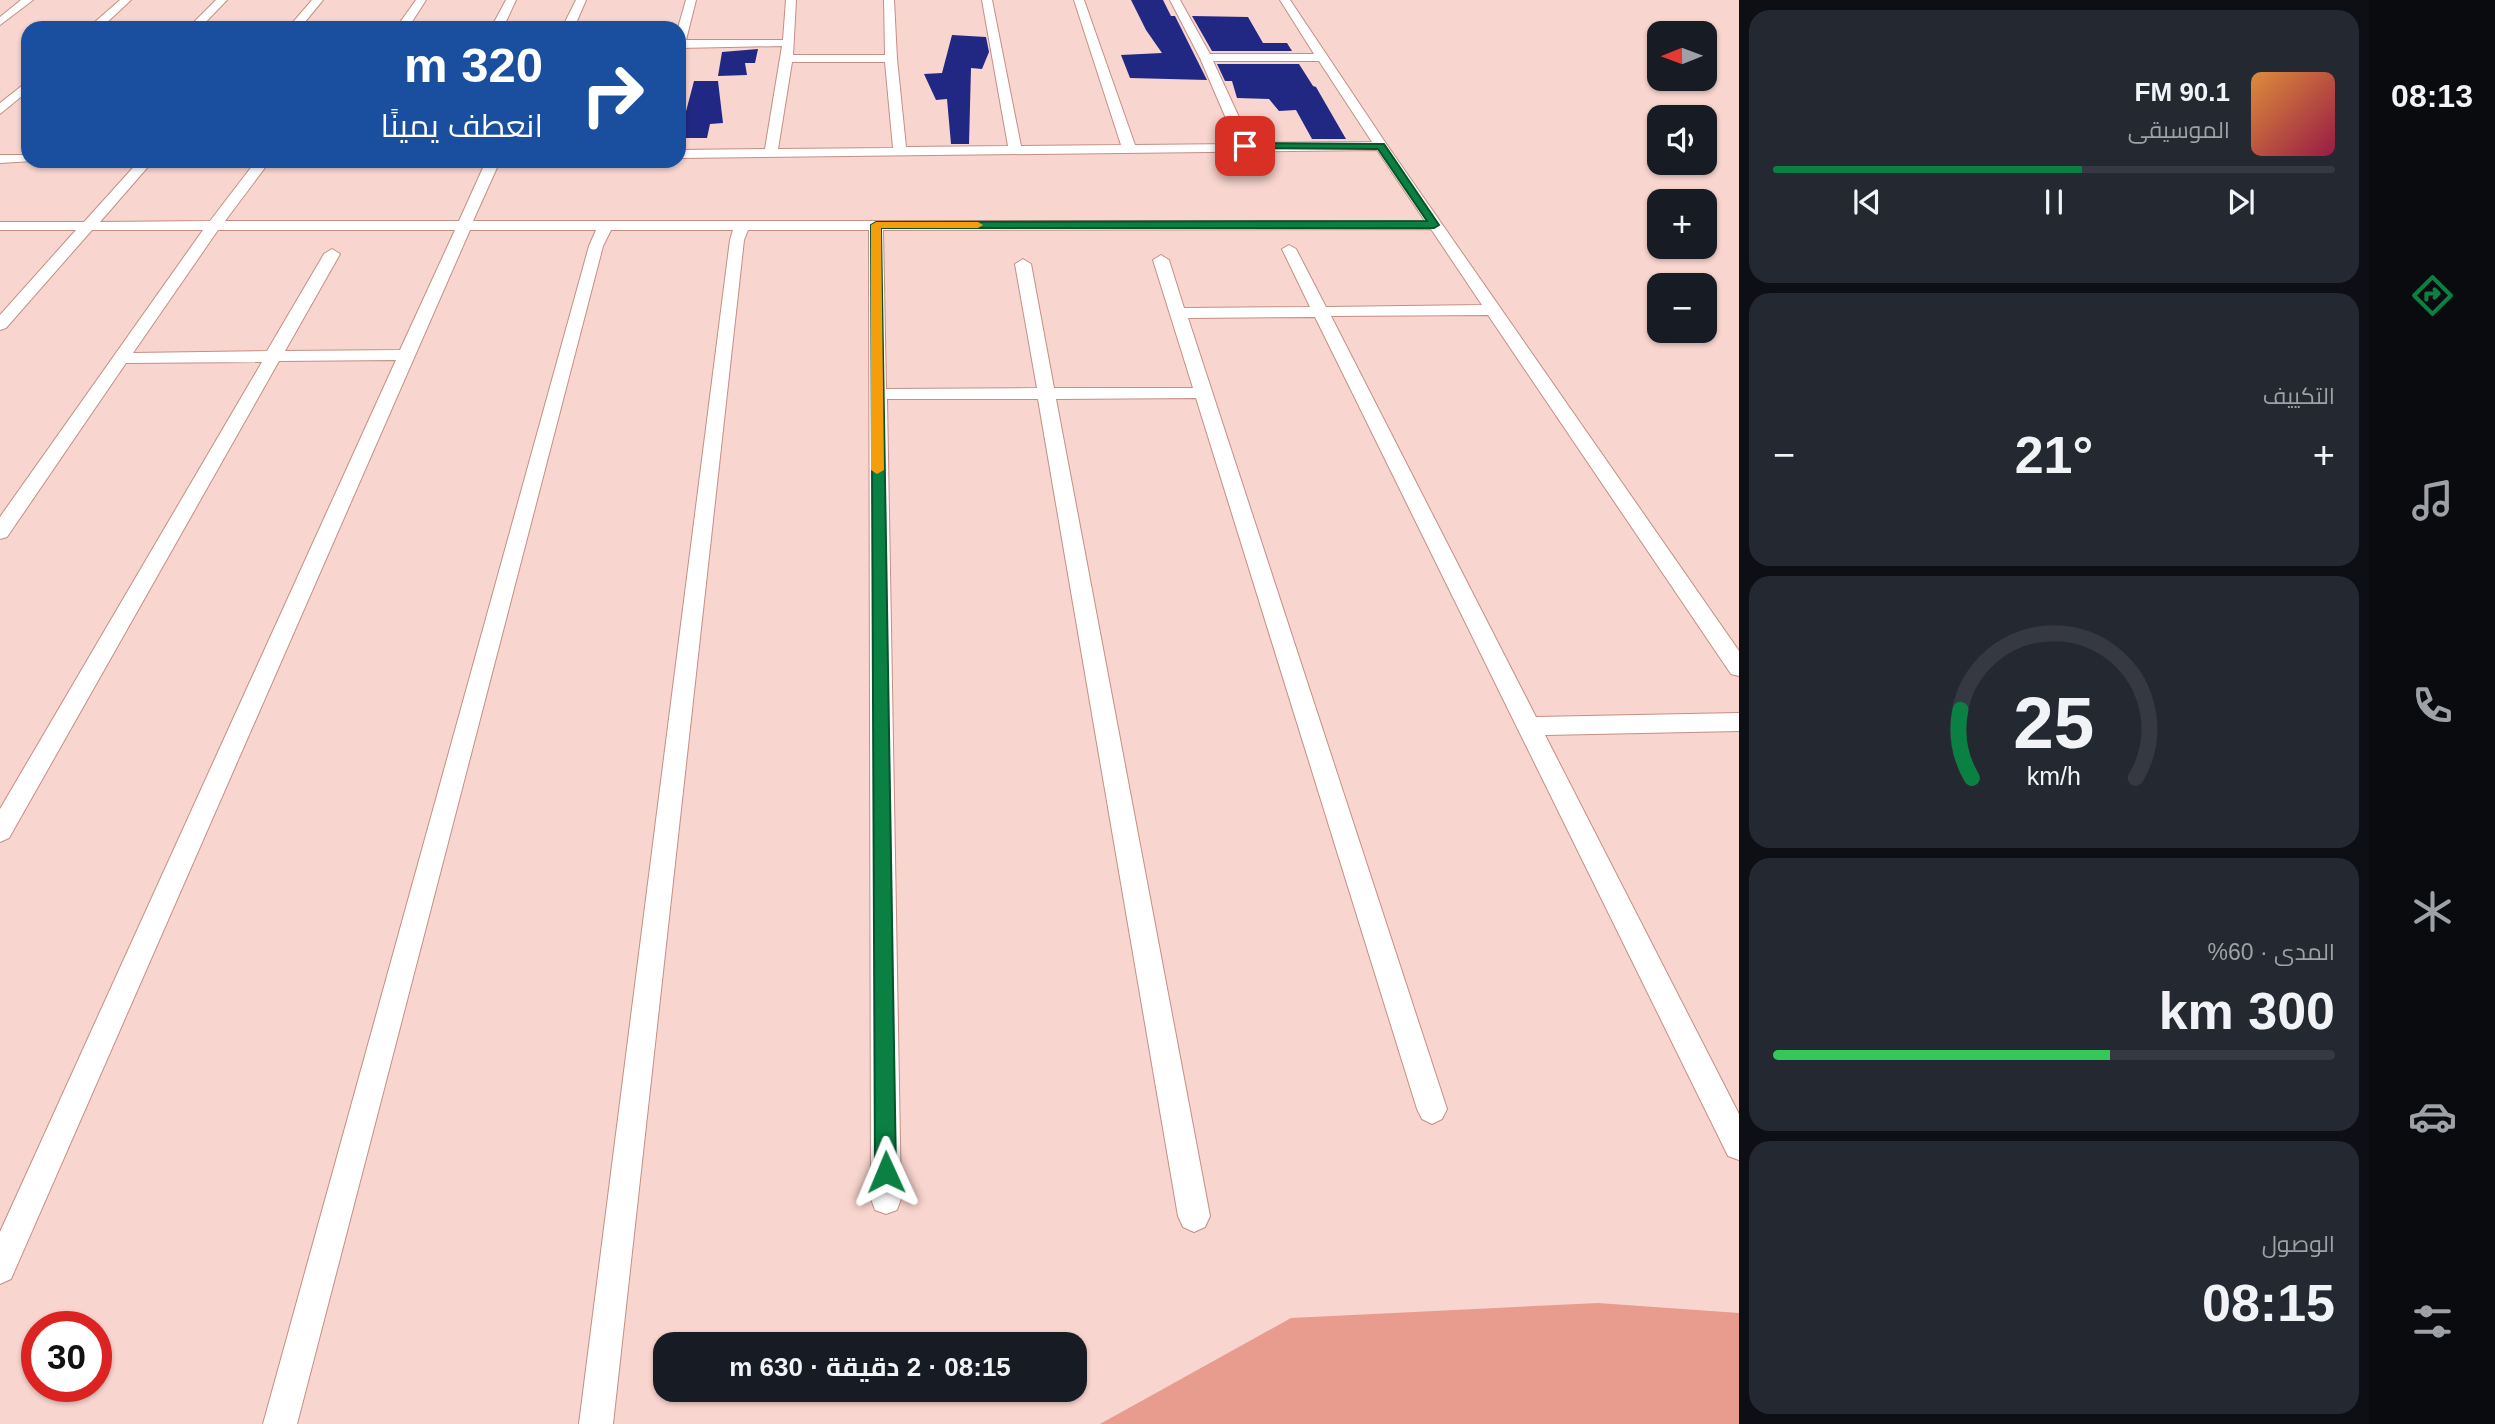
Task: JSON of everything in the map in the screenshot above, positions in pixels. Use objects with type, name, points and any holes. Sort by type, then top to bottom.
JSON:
[{"type":"street","points":[[0,22],[28,0]]},
{"type":"street","points":[[102,21],[126,0]]},
{"type":"street","points":[[201,21],[222,0]]},
{"type":"street","points":[[300,21],[318,0]]},
{"type":"street","points":[[407,21],[421,0]]},
{"type":"street","points":[[500,21],[511,0]]},
{"type":"street","points":[[571,21],[581,0]]},
{"type":"street","points":[[685,21],[691,0]]},
{"type":"street","points":[[771,153],[787,58],[791,0]]},
{"type":"street","points":[[890,0],[891,59],[900,151]]},
{"type":"street","points":[[987,0],[1015,149]]},
{"type":"street","points":[[1079,0],[1129,148]]},
{"type":"street","points":[[1175,0],[1206,58],[1245,146]]},
{"type":"street","points":[[1285,0],[1434,225],[1739,668]]},
{"type":"street","points":[[686,44],[788,43]]},
{"type":"street","points":[[1206,58],[1321,57]]},
{"type":"street","points":[[787,58],[891,59]]},
{"type":"street","points":[[0,110],[21,91]]},
{"type":"street","points":[[686,154],[1381,146]]},
{"type":"street","points":[[0,159],[21,159]]},
{"type":"street","points":[[0,325],[140,168]]},
{"type":"street","points":[[0,532],[258,168]]},
{"type":"street","points":[[0,1268],[490,168]]},
{"type":"street","points":[[596,1424],[737,240],[742,225]]},
{"type":"street","points":[[876,225],[886,1199]]},
{"type":"street","points":[[0,226],[1434,225]]},
{"type":"street","points":[[280,1424],[596,246],[605,226]]},
{"type":"street","points":[[1289,249],[1739,1145]]},
{"type":"street","points":[[0,831],[332,254]]},
{"type":"street","points":[[1161,260],[1432,1109]]},
{"type":"street","points":[[1023,264],[1194,1216]]},
{"type":"street","points":[[1178,313],[1493,310]]},
{"type":"street","points":[[121,358],[407,355]]},
{"type":"street","points":[[876,394],[1203,393]]},
{"type":"street","points":[[1529,726],[1739,722]]},
{"type":"shaded area","points":[[1598,1303],[1739,1313],[1739,1424],[1100,1424],[1291,1318]]},
{"type":"building","points":[[1131,0],[1163,0],[1171,16],[1175,16],[1207,80],[1130,78],[1121,55],[1162,53],[1146,30]]},
{"type":"building","points":[[1192,16],[1248,17],[1263,43],[1287,43],[1292,51],[1212,51]]},
{"type":"building","points":[[952,35],[986,37],[989,52],[982,69],[971,68],[969,144],[951,144],[947,99],[936,100],[924,74],[942,73]]},
{"type":"building","points":[[758,49],[755,63],[745,63],[747,75],[718,76],[722,52]]},
{"type":"building","points":[[1217,64],[1299,64],[1316,87],[1346,139],[1312,139],[1296,110],[1279,111],[1269,99],[1237,98],[1232,81],[1225,81]]},
{"type":"building","points":[[694,81],[718,81],[723,123],[710,124],[707,138],[686,138],[686,111]]},
{"type":"slow traffic","points":[[877,470],[876,225],[978,225]]},
{"type":"route","points":[[886,1172],[876,225],[1434,225],[1381,146],[1245,146]]}]
